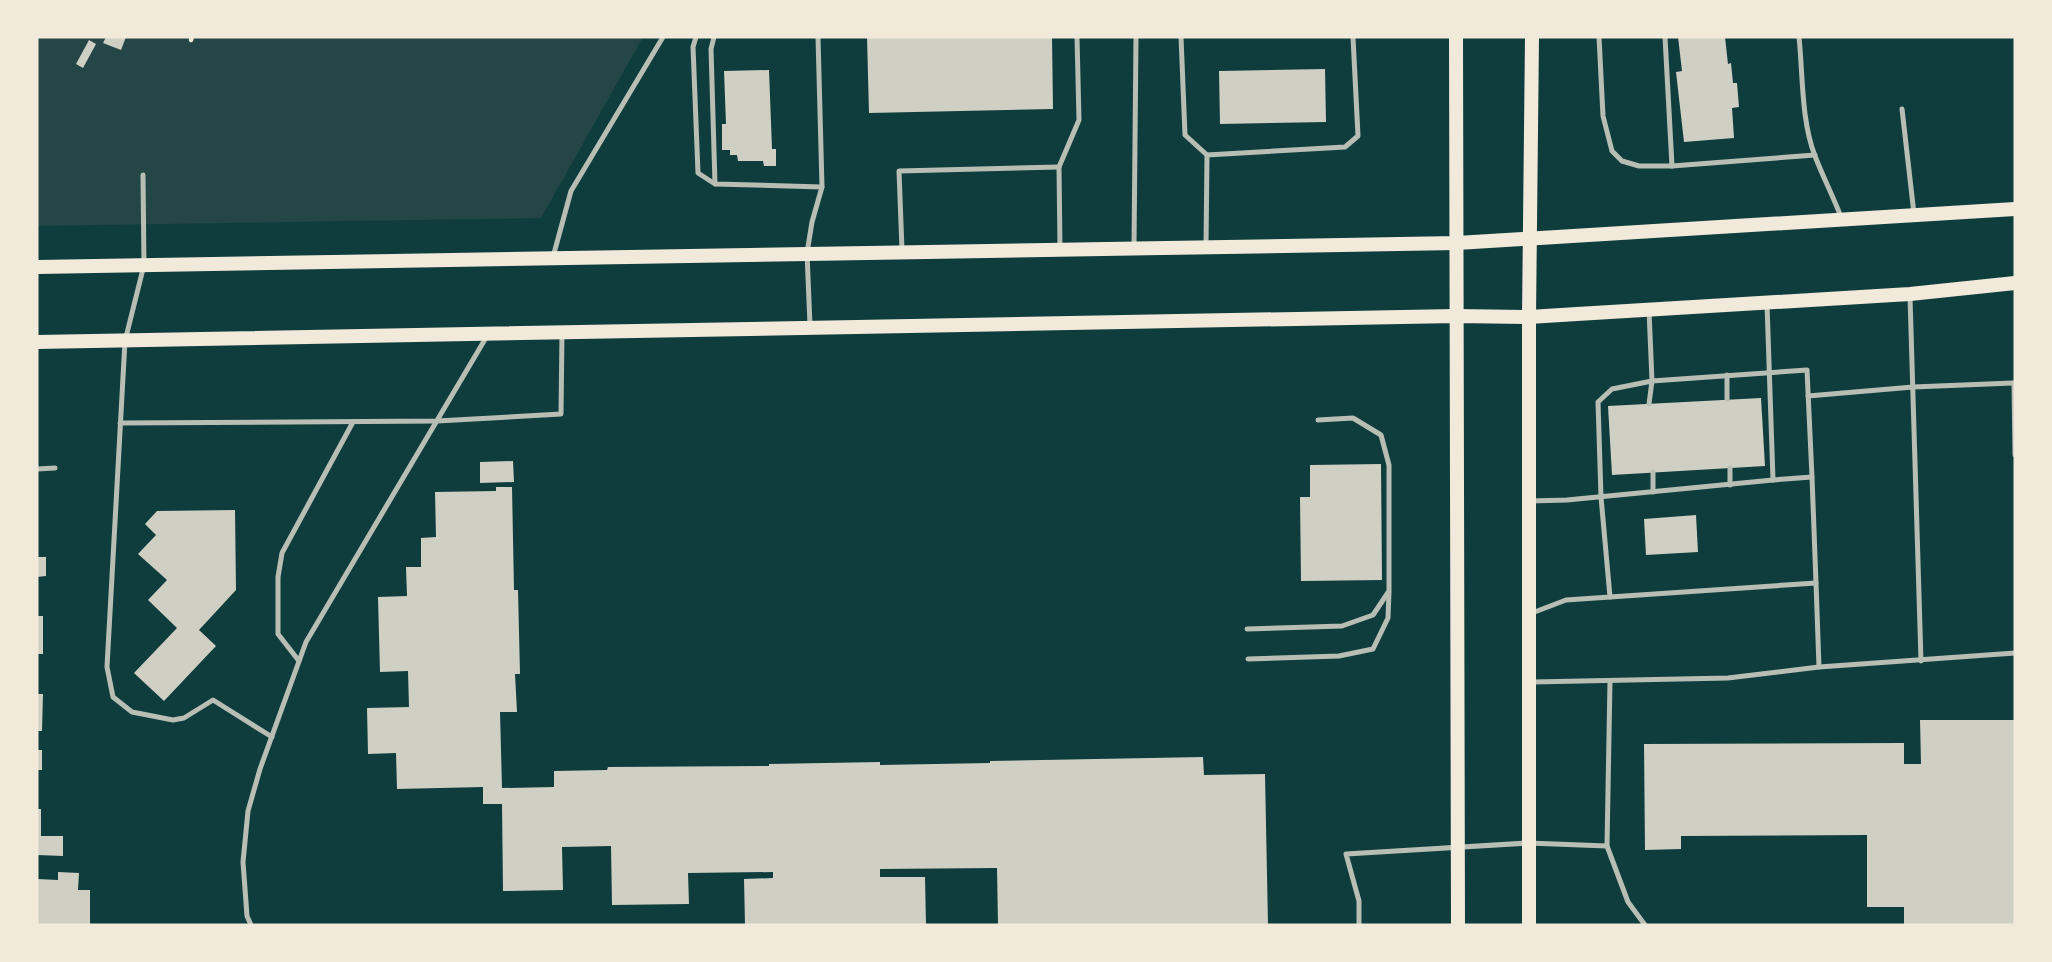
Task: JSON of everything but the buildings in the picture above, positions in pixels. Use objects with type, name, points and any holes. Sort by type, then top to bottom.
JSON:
[{"type":"main road","points":[[1456,37],[1458,925]]},
{"type":"main road","points":[[1529,925],[1528,317],[1532,37]]},
{"type":"main road","points":[[37,267],[1457,243],[2015,209]]},
{"type":"main road","points":[[37,342],[1455,316],[1528,317],[1910,294],[2015,283]]},
{"type":"lane","points":[[553,257],[571,191],[663,37]]},
{"type":"lane","points":[[696,37],[693,47],[698,173],[715,184],[822,187]]},
{"type":"lane","points":[[713,37],[711,49],[715,184]]},
{"type":"lane","points":[[811,328],[807,253],[822,187],[818,37]]},
{"type":"lane","points":[[1060,249],[1059,167],[1079,120],[1077,37]]},
{"type":"lane","points":[[1135,248],[1136,37]]},
{"type":"lane","points":[[1181,37],[1185,135],[1207,155],[1345,147],[1358,136],[1353,37]]},
{"type":"lane","points":[[1599,37],[1603,116],[1612,150],[1622,161],[1639,166],[1672,166],[1815,155]]},
{"type":"lane","points":[[1665,37],[1672,166]]},
{"type":"lane","points":[[1799,37],[1807,119],[1815,155],[1842,220]]},
{"type":"lane","points":[[1902,109],[1914,217]]},
{"type":"lane","points":[[1206,247],[1207,155]]},
{"type":"lane","points":[[902,252],[899,171],[1059,167]]},
{"type":"lane","points":[[143,175],[144,265],[125,341],[120,424],[107,655],[113,697],[132,712],[173,720],[184,718],[209,701],[218,701],[272,737]]},
{"type":"lane","points":[[1910,294],[1921,661]]},
{"type":"lane","points":[[1766,301],[1773,480]]},
{"type":"lane","points":[[1649,310],[1652,381],[1649,404]]},
{"type":"lane","points":[[120,424],[437,421],[561,414],[562,332]]},
{"type":"lane","points":[[251,925],[247,916],[243,862],[248,811],[306,642],[489,334]]},
{"type":"lane","points":[[1610,597],[1601,497],[1598,402],[1612,389],[1652,381],[1807,370],[1819,667]]},
{"type":"lane","points":[[1727,375],[1727,399]]},
{"type":"lane","points":[[1808,396],[1913,387],[2014,383],[2015,455]]},
{"type":"lane","points":[[1248,659],[1339,656],[1373,649],[1388,618],[1389,465],[1381,435],[1353,418],[1318,420]]},
{"type":"lane","points":[[299,661],[278,634],[278,577],[282,552],[353,422]]},
{"type":"lane","points":[[37,469],[55,468]]},
{"type":"lane","points":[[1730,468],[1730,485]]},
{"type":"lane","points":[[1653,472],[1653,492]]},
{"type":"lane","points":[[1528,502],[1812,477]]},
{"type":"lane","points":[[1529,614],[1566,600],[1816,583]]},
{"type":"lane","points":[[1247,629],[1342,626],[1373,615],[1389,591]]},
{"type":"lane","points":[[1528,682],[1728,678],[1819,667],[2015,653]]},
{"type":"lane","points":[[1610,681],[1607,846],[1628,902],[1645,925]]},
{"type":"lane","points":[[1359,925],[1359,901],[1346,855],[1528,843],[1607,846]]},
{"type":"shaded area","points":[[37,37],[643,37],[541,218],[37,226]]}]
